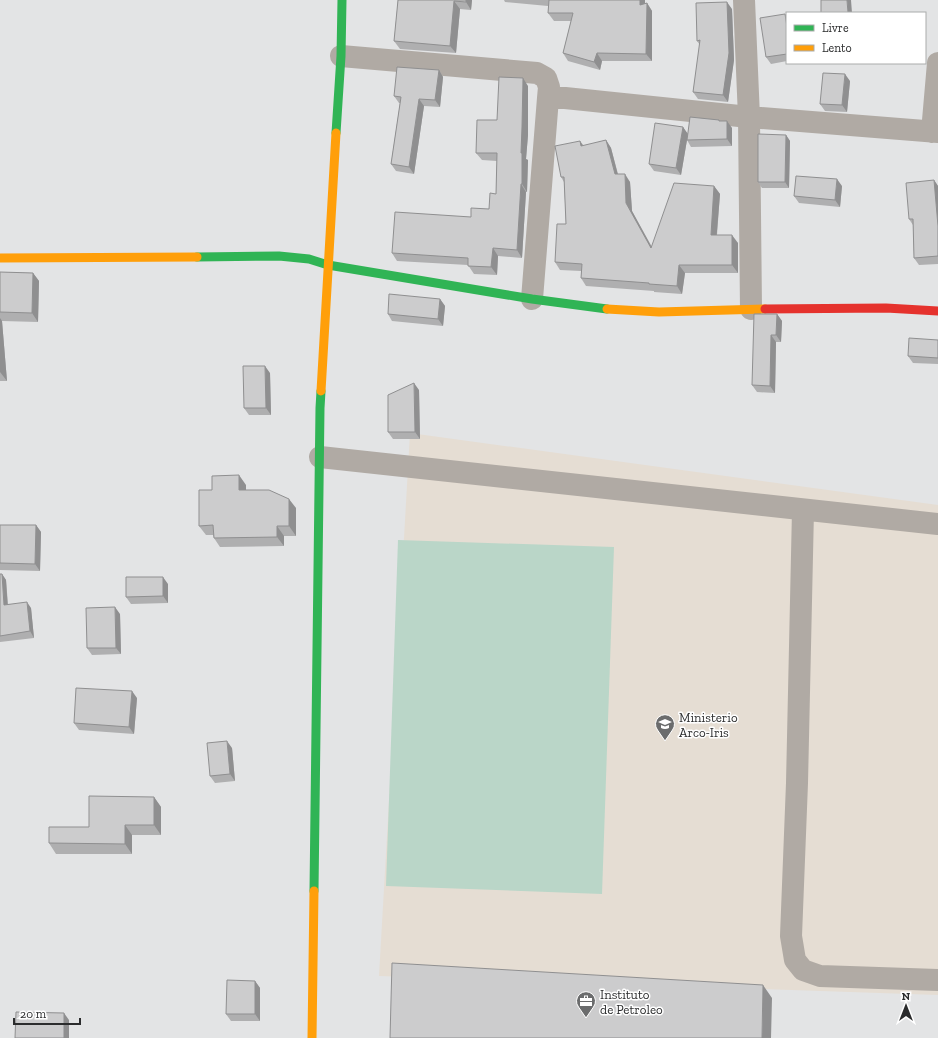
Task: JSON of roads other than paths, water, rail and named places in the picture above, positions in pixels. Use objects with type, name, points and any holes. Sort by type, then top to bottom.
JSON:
[{"type":"main road","points":[[312,1038],[320,408],[341,56],[342,0]]},
{"type":"main road","points":[[0,258],[279,256],[310,259],[328,264],[532,300],[604,309],[659,312],[751,309],[886,308],[938,311]]},
{"type":"street","points":[[744,0],[749,117],[751,309]]},
{"type":"street","points":[[341,56],[537,73],[546,78],[549,87],[532,300]]},
{"type":"street","points":[[548,98],[566,98],[749,117],[935,132],[938,63]]},
{"type":"street","points":[[320,457],[938,524]]},
{"type":"street","points":[[803,510],[791,936],[795,960],[803,970],[820,976],[938,980]]},
{"type":"place","name":"Ministerio Arco-Iris","points":[[665,741]]},
{"type":"place","name":"Instituto de Petroleo","points":[[586,1018]]}]
